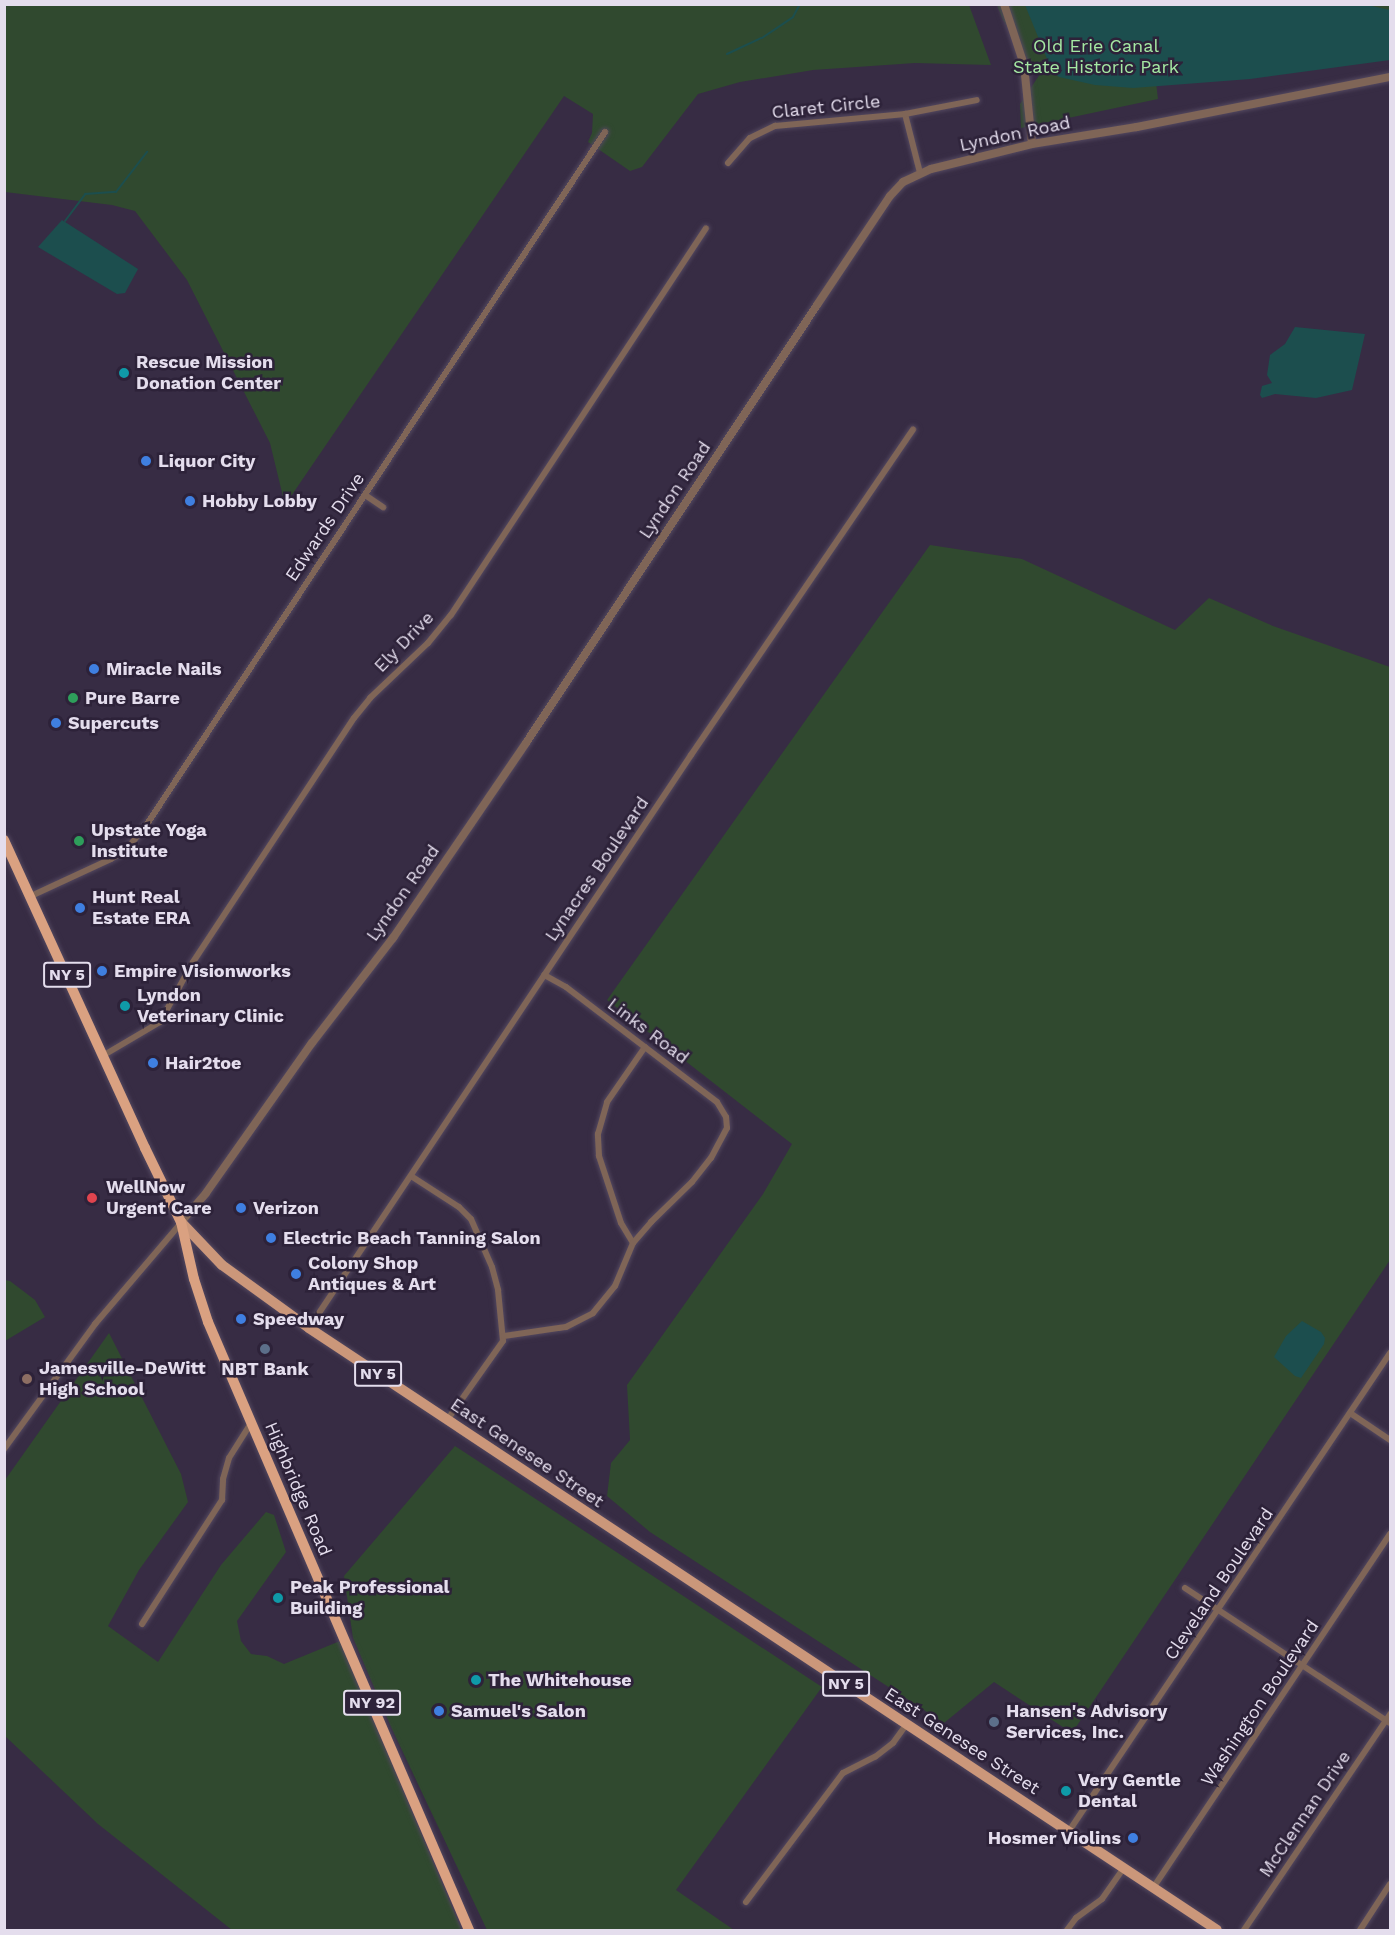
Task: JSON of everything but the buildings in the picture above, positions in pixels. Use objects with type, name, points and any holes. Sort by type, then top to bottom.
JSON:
[{"type":"highway","name":"East Genesee Street","points":[[4,840],[166,1195],[181,1222]]},
{"type":"highway","name":"Highbridge Road","points":[[181,1222],[194,1280],[208,1322],[469,1930]]},
{"type":"main road","name":"East Genesee Street","points":[[181,1222],[226,1268],[309,1328],[1217,1930]]},
{"type":"street","points":[[1004,4],[1024,65],[1032,144]]},
{"type":"street","name":"Lyndon Road","points":[[181,1222],[206,1193],[312,1043],[393,939],[890,196],[903,182],[920,173],[1032,144],[1137,127],[1390,77]]},
{"type":"street","name":"Claret Circle","points":[[728,164],[750,138],[775,126],[905,114],[936,110],[977,100]]},
{"type":"street","name":"Claret Circle","points":[[905,114],[920,173]]},
{"type":"street","name":"Edwards Drive","points":[[31,896],[111,859],[135,839],[605,132]]},
{"type":"street","name":"Ely Drive","points":[[104,1055],[160,1022],[193,962],[354,717],[370,698],[428,643],[451,615],[706,229]]},
{"type":"street","name":"Lynacres Boulevard","points":[[309,1328],[544,975],[913,430]]},
{"type":"street","points":[[365,495],[383,507]]},
{"type":"street","name":"Links Road","points":[[544,975],[566,987],[717,1102],[726,1118],[727,1128],[723,1139],[711,1158],[633,1243]]},
{"type":"street","points":[[504,1336],[566,1327],[593,1313],[615,1286],[633,1243],[621,1223],[599,1156],[598,1134],[608,1102],[645,1047]]},
{"type":"street","points":[[411,1176],[459,1208],[474,1225],[494,1275],[504,1336],[498,1351],[447,1420]]},
{"type":"street","points":[[4,1449],[95,1324],[181,1222]]},
{"type":"street","name":"Cleveland Boulevard","points":[[1069,1830],[1390,1353]]},
{"type":"street","points":[[1350,1413],[1390,1440]]},
{"type":"street","points":[[141,1624],[222,1500],[223,1479],[229,1458],[251,1423]]},
{"type":"street","name":"Washington Boulevard","points":[[1153,1888],[1390,1533]]},
{"type":"street","points":[[1185,1588],[1389,1719]]},
{"type":"street","name":"McClennan Drive","points":[[1244,1930],[1389,1719]]},
{"type":"street","points":[[746,1902],[843,1773],[874,1757],[893,1743],[907,1724]]},
{"type":"street","points":[[1067,1930],[1076,1918],[1102,1899],[1124,1868]]},
{"type":"street","points":[[1360,1930],[1390,1884]]},
{"type":"green space","points":[[5,5],[969,5],[991,65],[915,63],[813,70],[740,82],[698,94],[642,167],[630,171],[588,142],[592,133],[593,114],[564,96],[285,505],[270,443],[187,280],[135,211],[112,205],[5,192]]},
{"type":"green space","name":"Old Erie Canal State Historic Park","points":[[997,5],[1390,5],[1390,48],[1156,82],[1158,99],[1021,128],[1020,104],[1044,68],[1028,60],[1003,20]]},
{"type":"green space","points":[[930,545],[1022,559],[1175,630],[1209,598],[1273,626],[1390,667],[1390,1260],[1072,1733],[994,1682],[944,1723],[650,1532],[607,1496],[611,1463],[630,1440],[627,1385],[763,1194],[792,1144],[607,1000]]},
{"type":"green space","points":[[5,1280],[10,1281],[35,1300],[45,1317],[5,1341]]},
{"type":"green space","points":[[109,1333],[181,1474],[188,1502],[139,1570],[108,1626],[158,1662],[221,1565],[266,1512],[274,1515],[286,1552],[237,1621],[241,1641],[251,1654],[267,1656],[284,1664],[340,1641],[461,1928],[459,1930],[232,1930],[98,1824],[5,1736],[5,1480]]},
{"type":"green space","points":[[455,1446],[822,1687],[676,1890],[734,1930],[487,1930],[391,1727],[353,1638],[344,1576]]},
{"type":"shaded area","name":"Old Erie Canal State Historic Park","points":[[1025,5],[1367,5],[1390,10],[1390,60],[1250,79],[1133,88],[1095,85],[1059,77],[1052,71]]},
{"type":"shaded area","points":[[62,220],[138,269],[125,293],[117,294],[38,247]]},
{"type":"shaded area","points":[[1295,327],[1365,334],[1352,390],[1316,398],[1275,394],[1262,398],[1260,395],[1262,386],[1272,383],[1267,375],[1270,355],[1285,344]]},
{"type":"shaded area","points":[[1302,1321],[1321,1332],[1325,1338],[1324,1344],[1301,1378],[1295,1376],[1274,1357],[1286,1336]]},
{"type":"waterway","points":[[727,54],[762,38],[793,17],[800,4]]},
{"type":"waterway","points":[[65,221],[85,194],[116,192],[147,152]]},
{"type":"place","name":"Rescue Mission Donation Center","points":[[124,373]]},
{"type":"place","name":"Liquor City","points":[[146,461]]},
{"type":"place","name":"Hobby Lobby","points":[[190,501]]},
{"type":"place","name":"Miracle Nails","points":[[94,669]]},
{"type":"place","name":"Pure Barre","points":[[73,698]]},
{"type":"place","name":"Supercuts","points":[[56,723]]},
{"type":"place","name":"Upstate Yoga Institute","points":[[79,841]]},
{"type":"place","name":"Hunt Real Estate ERA","points":[[80,908]]},
{"type":"place","name":"Empire Visionworks","points":[[102,971]]},
{"type":"place","name":"Lyndon Veterinary Clinic","points":[[125,1006]]},
{"type":"place","name":"Hair2toe","points":[[153,1063]]},
{"type":"place","name":"WellNow Urgent Care","points":[[92,1198]]},
{"type":"place","name":"Verizon","points":[[241,1208]]},
{"type":"place","name":"Electric Beach Tanning Salon","points":[[271,1238]]},
{"type":"place","name":"Colony Shop Antiques & Art","points":[[296,1274]]},
{"type":"place","name":"Speedway","points":[[241,1319]]},
{"type":"place","name":"NBT Bank","points":[[265,1349]]},
{"type":"place","name":"Jamesville-DeWitt High School","points":[[27,1379]]},
{"type":"place","name":"Peak Professional Building","points":[[278,1598]]},
{"type":"place","name":"The Whitehouse","points":[[476,1680]]},
{"type":"place","name":"Samuel's Salon","points":[[439,1711]]},
{"type":"place","name":"Hansen's Advisory Services, Inc.","points":[[994,1722]]},
{"type":"place","name":"Very Gentle Dental","points":[[1066,1791]]},
{"type":"place","name":"Hosmer Violins","points":[[1133,1838]]}]
